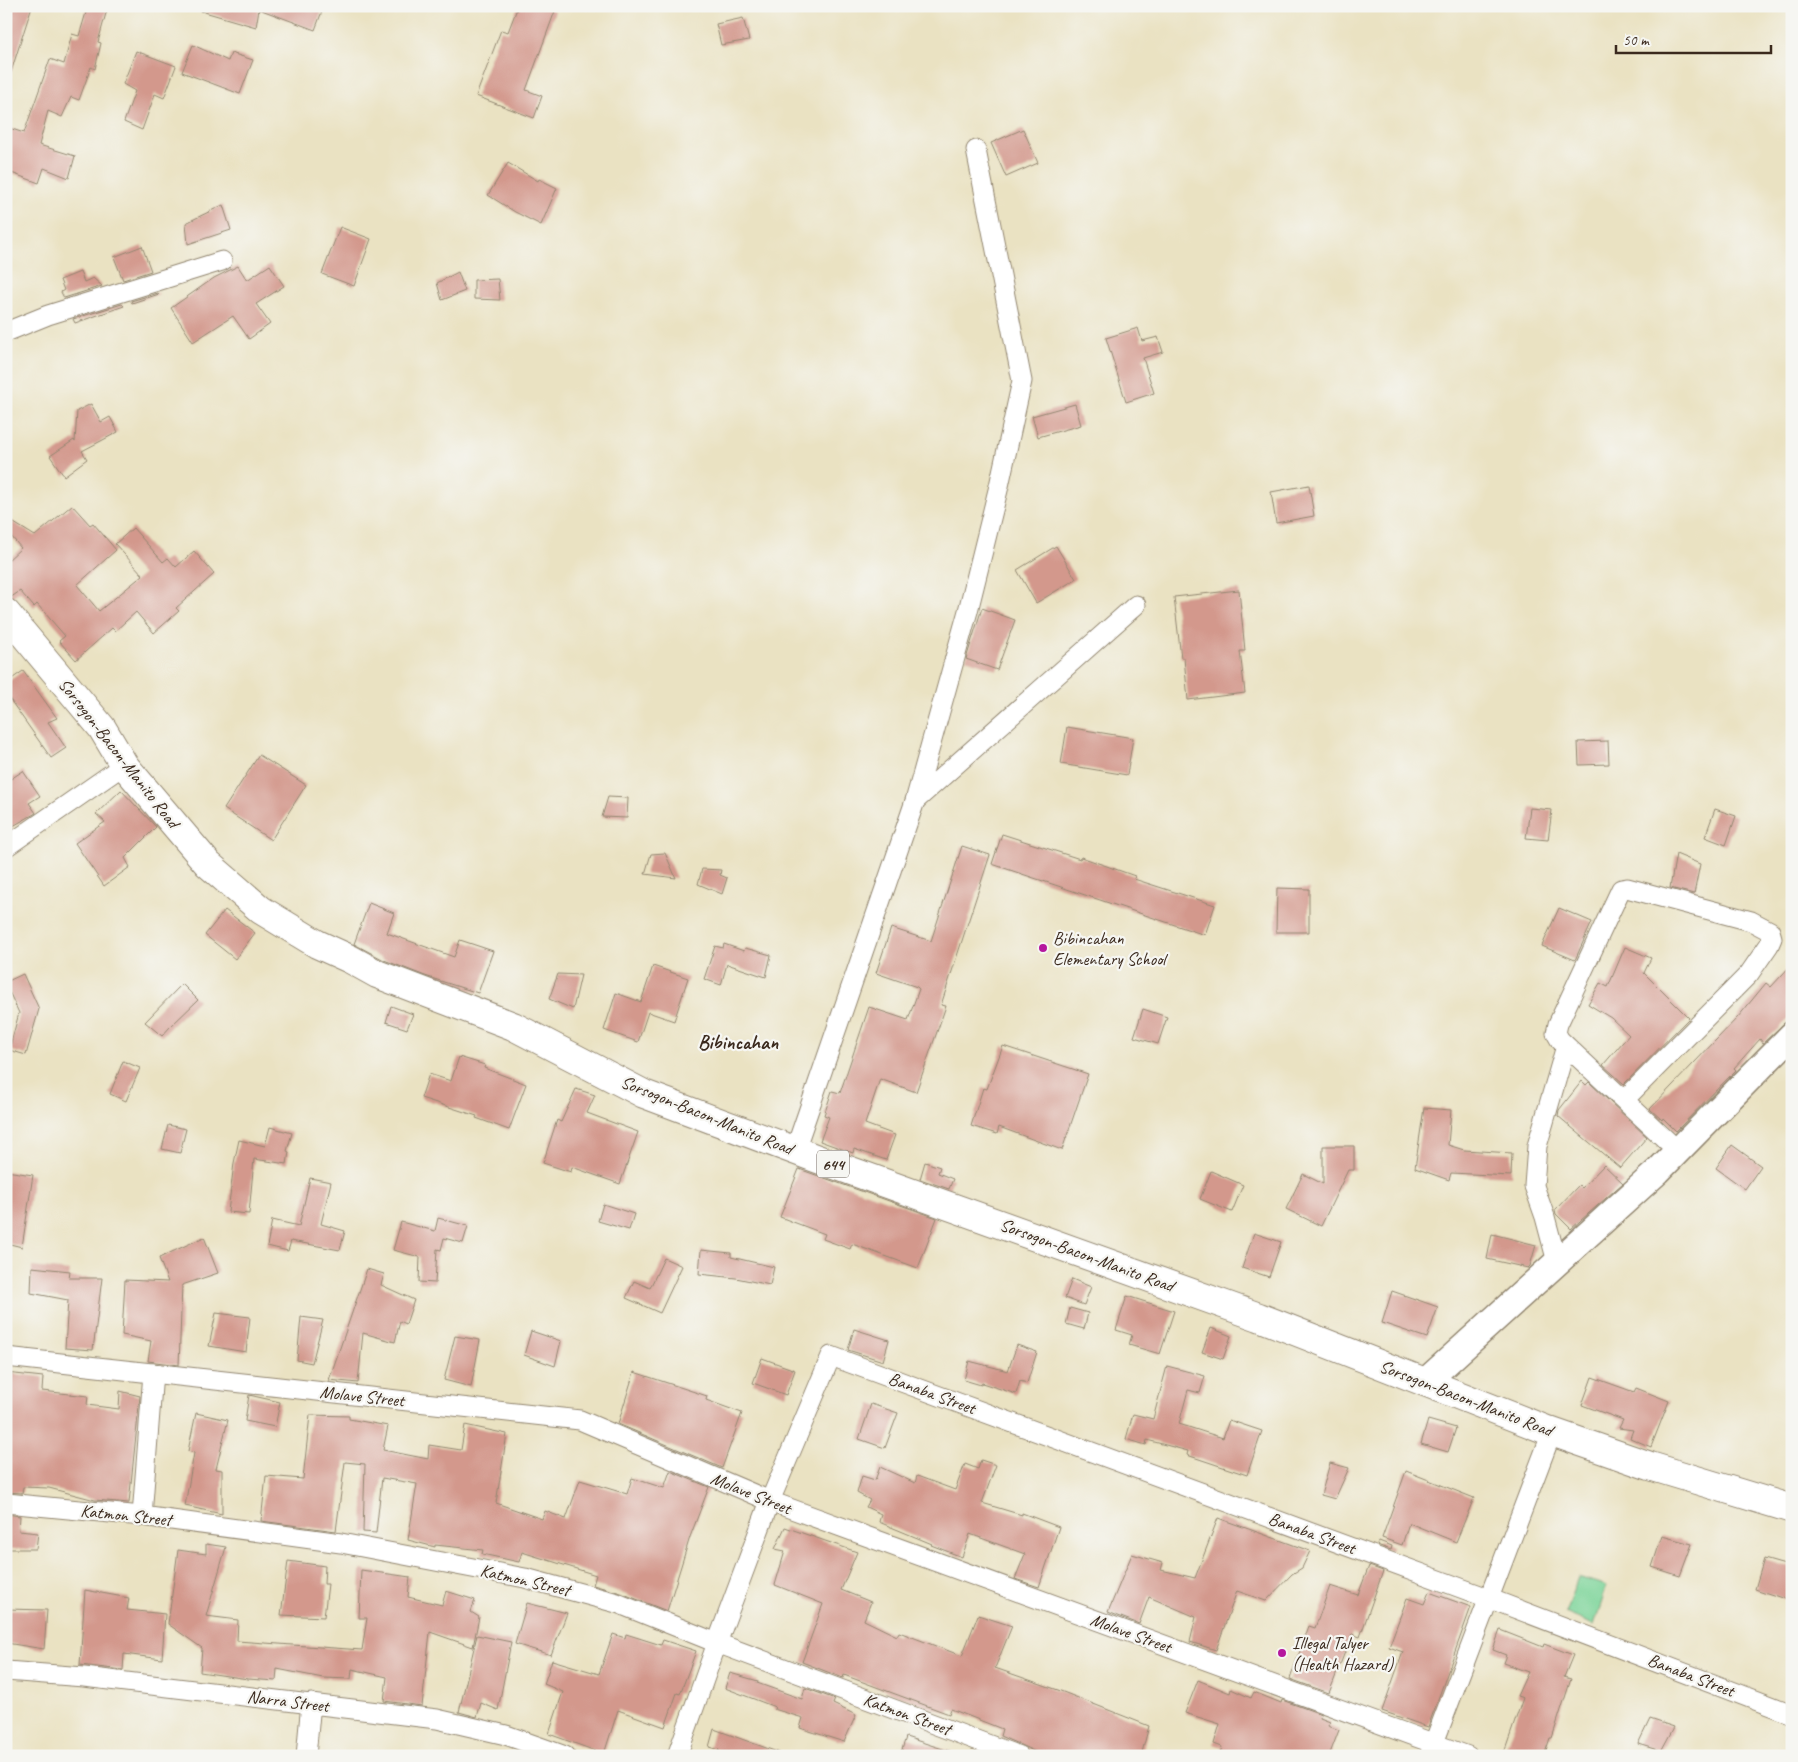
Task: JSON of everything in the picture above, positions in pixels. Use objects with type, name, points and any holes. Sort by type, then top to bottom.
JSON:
[{"type":"main road","name":"Sorsogon-Bacon-Manito Road","points":[[6,613],[102,728],[124,765],[208,864],[260,910],[317,944],[377,974],[513,1026],[644,1094],[1259,1317],[1552,1432],[1659,1469],[1792,1509]]},
{"type":"street","points":[[795,1150],[915,801],[968,611],[999,486],[1022,381],[976,150]]},
{"type":"street","points":[[6,332],[48,315],[222,261]]},
{"type":"street","points":[[915,801],[1136,605]]},
{"type":"street","points":[[6,847],[124,765]]},
{"type":"street","points":[[1624,1100],[1748,974],[1769,945],[1772,938],[1770,931],[1751,921],[1627,888],[1622,889],[1558,1024],[1556,1033],[1560,1040],[1678,1151]]},
{"type":"street","points":[[1424,1382],[1678,1151],[1792,1035]]},
{"type":"street","points":[[1557,1262],[1545,1217],[1534,1186],[1537,1146],[1566,1046]]},
{"type":"street","name":"Banaba Street","points":[[770,1501],[831,1356],[1488,1598],[1792,1714]]},
{"type":"street","name":"Molave Street","points":[[6,1357],[580,1420],[770,1501],[1431,1750],[1468,1756]]},
{"type":"street","points":[[142,1516],[153,1373]]},
{"type":"street","points":[[1431,1750],[1552,1432]]},
{"type":"street","points":[[677,1756],[716,1643],[770,1501]]},
{"type":"street","name":"Katmon Street","points":[[6,1503],[142,1516],[341,1543],[525,1578],[617,1603],[716,1643],[1019,1756]]},
{"type":"street","name":"Narra Street","points":[[6,1671],[84,1678],[437,1719],[506,1735],[565,1756]]},
{"type":"street","points":[[306,1756],[311,1704]]},
{"type":"green space","points":[[1578,1577],[1607,1586],[1594,1625],[1565,1613]]},
{"type":"building","points":[[6,6],[32,6],[10,75],[6,75]]},
{"type":"building","points":[[88,6],[108,6],[98,42],[101,43],[95,69],[91,67],[79,100],[71,97],[62,117],[48,111],[39,145],[75,156],[69,178],[44,168],[39,183],[6,171],[6,127],[24,133],[50,59],[64,64],[72,34],[79,36]]},
{"type":"building","points":[[202,6],[324,6],[315,30],[259,9],[256,27],[201,11]]},
{"type":"building","points":[[518,6],[544,6],[555,11],[526,90],[542,96],[534,118],[476,96],[501,30],[508,32]]},
{"type":"building","points":[[743,18],[749,40],[721,45],[716,24]]},
{"type":"building","points":[[193,45],[228,61],[231,53],[253,60],[240,94],[182,72]]},
{"type":"building","points":[[136,51],[176,66],[164,98],[155,94],[142,130],[124,122],[135,91],[123,84]]},
{"type":"building","points":[[1023,129],[1038,163],[1006,177],[991,143]]},
{"type":"building","points":[[508,163],[538,181],[539,179],[557,188],[541,225],[488,195]]},
{"type":"building","points":[[223,205],[231,230],[188,244],[186,223]]},
{"type":"building","points":[[340,227],[371,239],[354,286],[322,274]]},
{"type":"building","points":[[142,246],[151,271],[123,280],[114,257]]},
{"type":"building","points":[[270,265],[284,286],[256,304],[270,324],[249,339],[233,316],[193,342],[171,308],[214,278],[238,266],[247,280]]},
{"type":"building","points":[[80,272],[84,282],[93,278],[102,286],[64,298],[61,292],[64,290],[60,280]]},
{"type":"building","points":[[458,272],[465,291],[442,300],[437,283]]},
{"type":"building","points":[[498,279],[500,300],[474,299],[474,280]]},
{"type":"building","points":[[158,293],[132,303],[131,301]]},
{"type":"building","points":[[122,304],[124,306],[75,323],[73,319]]},
{"type":"building","points":[[1138,328],[1142,341],[1158,337],[1163,352],[1143,358],[1154,393],[1126,402],[1106,338]]},
{"type":"building","points":[[91,404],[101,422],[110,417],[118,432],[82,451],[87,459],[64,476],[50,456],[74,440],[75,442],[77,411]]},
{"type":"building","points":[[1075,404],[1081,425],[1038,437],[1032,416]]},
{"type":"building","points":[[1309,485],[1314,516],[1276,523],[1271,492]]},
{"type":"building","points":[[72,505],[90,525],[93,523],[116,550],[77,585],[99,611],[143,575],[115,544],[133,528],[163,562],[168,558],[176,567],[194,551],[214,574],[176,608],[179,611],[154,633],[136,612],[115,631],[112,628],[76,660],[59,641],[65,636],[37,604],[34,607],[20,591],[10,598],[6,598],[6,562],[21,548],[6,530],[6,518],[35,536]]},
{"type":"building","points":[[1056,546],[1076,579],[1036,603],[1017,570]]},
{"type":"building","points":[[1239,590],[1245,651],[1240,651],[1245,693],[1188,700],[1184,658],[1181,658],[1174,597]]},
{"type":"building","points":[[982,608],[1015,620],[997,670],[966,659]]},
{"type":"building","points":[[23,671],[57,718],[48,722],[66,748],[51,758],[6,694],[6,683]]},
{"type":"building","points":[[1067,727],[1133,738],[1127,775],[1061,764]]},
{"type":"building","points":[[1608,741],[1609,764],[1579,765],[1578,742]]},
{"type":"building","points":[[259,755],[306,785],[271,840],[224,809]]},
{"type":"building","points":[[23,771],[40,796],[29,803],[36,813],[6,830],[6,782]]},
{"type":"building","points":[[121,790],[156,827],[125,858],[130,867],[104,886],[75,843],[105,822],[96,814]]},
{"type":"building","points":[[608,797],[628,798],[627,818],[602,817]]},
{"type":"building","points":[[1530,808],[1552,810],[1548,840],[1526,838]]},
{"type":"building","points":[[1715,809],[1736,816],[1726,845],[1705,837]]},
{"type":"building","points":[[1002,834],[1080,859],[1081,857],[1135,876],[1134,879],[1215,905],[1205,935],[992,864]]},
{"type":"building","points":[[962,846],[990,855],[941,1005],[946,1006],[916,1092],[880,1079],[865,1124],[895,1135],[886,1160],[854,1149],[853,1153],[820,1141],[829,1117],[824,1115],[832,1091],[840,1093],[869,1007],[908,1020],[919,989],[876,973],[891,928],[931,941]]},
{"type":"building","points":[[665,853],[676,878],[645,874],[651,854]]},
{"type":"building","points":[[1676,854],[1700,864],[1694,894],[1670,888]]},
{"type":"building","points":[[702,869],[721,870],[720,875],[727,878],[722,894],[698,884]]},
{"type":"building","points":[[1277,888],[1309,889],[1309,932],[1276,932]]},
{"type":"building","points":[[369,903],[394,913],[387,933],[454,957],[460,940],[493,951],[478,993],[425,976],[384,960],[354,944]]},
{"type":"building","points":[[1559,908],[1592,922],[1575,960],[1542,946]]},
{"type":"building","points":[[225,910],[255,933],[235,959],[205,935]]},
{"type":"building","points":[[724,944],[744,951],[745,948],[771,955],[766,977],[727,964],[721,985],[704,979],[715,946],[723,948]]},
{"type":"building","points":[[1625,947],[1651,958],[1644,973],[1689,1018],[1624,1084],[1603,1065],[1629,1035],[1611,1018],[1588,1004],[1600,983],[1608,987]]},
{"type":"building","points":[[1792,964],[1792,1016],[1763,1043],[1760,1039],[1734,1068],[1736,1070],[1676,1131],[1663,1118],[1662,1120],[1650,1109],[1738,1017],[1766,983],[1771,987]]},
{"type":"building","points":[[653,966],[688,978],[674,1021],[648,1012],[638,1042],[604,1030],[616,993],[641,1002]]},
{"type":"building","points":[[23,974],[39,1009],[26,1055],[9,1050],[19,1013],[6,985],[6,982]]},
{"type":"building","points":[[558,974],[581,975],[573,1009],[549,999]]},
{"type":"building","points":[[182,984],[198,1000],[162,1036],[145,1022]]},
{"type":"building","points":[[391,1006],[413,1014],[407,1029],[386,1022]]},
{"type":"building","points":[[1143,1009],[1167,1017],[1158,1044],[1134,1037]]},
{"type":"building","points":[[1003,1046],[1088,1074],[1062,1150],[999,1127],[997,1134],[971,1126],[983,1088],[987,1089]]},
{"type":"building","points":[[459,1057],[485,1065],[484,1068],[526,1084],[509,1130],[476,1118],[477,1116],[421,1098],[429,1074],[451,1081]]},
{"type":"building","points":[[123,1061],[140,1068],[126,1101],[110,1094]]},
{"type":"building","points":[[1582,1081],[1586,1085],[1589,1082],[1647,1137],[1620,1168],[1558,1116],[1559,1110]]},
{"type":"building","points":[[576,1089],[595,1095],[587,1113],[638,1132],[620,1184],[572,1167],[571,1172],[543,1163],[557,1120],[561,1122]]},
{"type":"building","points":[[1424,1108],[1451,1110],[1448,1145],[1464,1150],[1512,1153],[1511,1176],[1451,1173],[1449,1180],[1415,1168]]},
{"type":"building","points":[[168,1125],[186,1129],[180,1153],[162,1149]]},
{"type":"building","points":[[270,1127],[292,1133],[287,1151],[289,1152],[287,1164],[254,1159],[249,1214],[228,1212],[239,1140],[265,1146]]},
{"type":"building","points":[[1732,1145],[1761,1166],[1745,1189],[1716,1168]]},
{"type":"building","points":[[1323,1146],[1354,1146],[1354,1170],[1348,1170],[1321,1226],[1286,1209],[1303,1174],[1323,1184]]},
{"type":"building","points":[[925,1162],[940,1167],[938,1173],[953,1179],[949,1189],[920,1179]]},
{"type":"building","points":[[1604,1165],[1623,1183],[1571,1229],[1556,1214],[1555,1210],[1579,1185],[1582,1188]]},
{"type":"building","points":[[799,1169],[937,1218],[918,1268],[852,1244],[850,1249],[823,1239],[825,1234],[780,1217]]},
{"type":"building","points":[[6,1171],[33,1175],[22,1247],[6,1243]]},
{"type":"building","points":[[1211,1171],[1243,1185],[1232,1212],[1200,1199]]},
{"type":"building","points":[[310,1178],[331,1182],[321,1224],[345,1231],[340,1250],[291,1241],[288,1251],[267,1246],[272,1220],[299,1226]]},
{"type":"building","points":[[603,1204],[634,1214],[629,1230],[598,1221]]},
{"type":"building","points":[[438,1218],[468,1226],[463,1243],[444,1238],[441,1250],[437,1249],[435,1283],[419,1282],[420,1257],[393,1250],[401,1222],[435,1231]]},
{"type":"building","points":[[1254,1233],[1281,1242],[1269,1277],[1242,1268]]},
{"type":"building","points":[[1492,1234],[1536,1245],[1530,1266],[1528,1268],[1487,1259]]},
{"type":"building","points":[[204,1237],[218,1273],[182,1285],[179,1365],[148,1361],[151,1341],[122,1335],[125,1280],[168,1282],[159,1258]]},
{"type":"building","points":[[701,1250],[731,1253],[731,1257],[774,1267],[770,1285],[736,1278],[699,1274]]},
{"type":"building","points":[[664,1258],[682,1266],[660,1313],[626,1298],[634,1281],[650,1288]]},
{"type":"building","points":[[32,1267],[70,1271],[69,1278],[102,1278],[93,1350],[65,1348],[68,1300],[31,1293]]},
{"type":"building","points":[[367,1269],[384,1274],[381,1285],[414,1300],[406,1324],[400,1321],[395,1342],[363,1333],[358,1383],[329,1380]]},
{"type":"building","points":[[1072,1279],[1091,1287],[1084,1305],[1065,1298]]},
{"type":"building","points":[[1392,1291],[1438,1307],[1427,1338],[1382,1323]]},
{"type":"building","points":[[1127,1296],[1174,1311],[1160,1354],[1129,1345],[1132,1335],[1116,1330]]},
{"type":"building","points":[[1070,1308],[1088,1313],[1084,1329],[1066,1324]]},
{"type":"building","points":[[216,1313],[250,1317],[246,1352],[209,1346]]},
{"type":"building","points":[[301,1317],[323,1320],[312,1363],[297,1360]]},
{"type":"building","points":[[1211,1328],[1231,1336],[1223,1359],[1202,1352]]},
{"type":"building","points":[[854,1329],[889,1340],[883,1361],[848,1350]]},
{"type":"building","points":[[531,1331],[561,1341],[555,1366],[524,1355]]},
{"type":"building","points":[[455,1336],[480,1340],[471,1387],[444,1380]]},
{"type":"building","points":[[1017,1345],[1037,1352],[1027,1383],[1020,1381],[1016,1394],[982,1383],[981,1385],[964,1380],[969,1361],[1008,1371]]},
{"type":"building","points":[[762,1358],[795,1370],[786,1395],[753,1383]]},
{"type":"building","points":[[1167,1366],[1205,1376],[1200,1393],[1188,1390],[1179,1424],[1223,1438],[1229,1420],[1262,1431],[1247,1475],[1187,1455],[1188,1451],[1147,1440],[1146,1445],[1126,1439],[1133,1414],[1153,1419]]},
{"type":"building","points":[[634,1372],[707,1396],[706,1400],[742,1413],[722,1468],[618,1424]]},
{"type":"building","points":[[6,1373],[43,1377],[42,1391],[88,1396],[87,1405],[119,1409],[120,1391],[140,1396],[129,1503],[95,1500],[49,1488],[23,1487],[22,1493],[6,1492]]},
{"type":"building","points":[[1592,1377],[1634,1392],[1636,1388],[1669,1401],[1651,1447],[1630,1438],[1633,1430],[1619,1428],[1623,1420],[1582,1405]]},
{"type":"building","points":[[249,1395],[280,1402],[275,1427],[245,1421]]},
{"type":"building","points":[[871,1404],[898,1413],[885,1448],[859,1439]]},
{"type":"building","points":[[196,1413],[228,1420],[216,1469],[222,1470],[222,1514],[185,1506],[194,1453],[188,1451]]},
{"type":"building","points":[[310,1415],[349,1416],[349,1419],[388,1426],[383,1450],[428,1459],[429,1445],[461,1450],[465,1425],[507,1434],[496,1503],[542,1519],[545,1511],[566,1519],[580,1480],[627,1494],[632,1478],[664,1488],[670,1471],[709,1487],[690,1537],[667,1611],[621,1593],[593,1585],[596,1575],[522,1552],[519,1562],[482,1554],[483,1550],[435,1545],[435,1547],[408,1540],[417,1484],[382,1478],[376,1533],[363,1532],[365,1464],[345,1462],[336,1531],[261,1521],[266,1476],[303,1479]]},
{"type":"building","points":[[1428,1420],[1456,1428],[1448,1452],[1421,1444]]},
{"type":"building","points":[[981,1460],[996,1465],[982,1503],[1022,1515],[1022,1513],[1059,1527],[1039,1587],[1015,1579],[1025,1554],[970,1534],[962,1557],[879,1522],[881,1514],[866,1507],[870,1500],[857,1493],[862,1476],[875,1480],[880,1467],[915,1483],[917,1476],[955,1490],[965,1464],[978,1469]]},
{"type":"building","points":[[1330,1463],[1349,1468],[1335,1499],[1321,1495]]},
{"type":"building","points":[[1406,1471],[1474,1498],[1456,1542],[1409,1523],[1402,1545],[1382,1538]]},
{"type":"building","points":[[6,1514],[20,1516],[19,1531],[38,1533],[36,1549],[6,1549]]},
{"type":"building","points":[[1218,1518],[1310,1551],[1302,1568],[1292,1574],[1266,1601],[1237,1591],[1216,1650],[1190,1642],[1196,1617],[1149,1597],[1139,1624],[1108,1612],[1132,1554],[1163,1563],[1161,1570],[1195,1578]]},
{"type":"building","points":[[785,1527],[857,1552],[841,1590],[871,1602],[864,1620],[897,1636],[899,1632],[962,1656],[978,1615],[1012,1626],[995,1668],[1058,1690],[1149,1726],[1141,1756],[1045,1756],[1000,1736],[1002,1729],[951,1709],[949,1714],[844,1675],[843,1678],[802,1662],[823,1604],[775,1585],[785,1551],[775,1549]]},
{"type":"building","points":[[1662,1536],[1692,1544],[1680,1576],[1652,1567]]},
{"type":"building","points":[[1379,1541],[1392,1546],[1391,1550],[1377,1545]]},
{"type":"building","points":[[206,1544],[226,1547],[206,1616],[238,1620],[237,1641],[362,1650],[367,1618],[359,1618],[361,1570],[410,1577],[408,1597],[442,1605],[446,1591],[475,1600],[471,1612],[479,1617],[473,1647],[430,1632],[422,1706],[384,1701],[387,1677],[352,1669],[351,1679],[323,1678],[277,1669],[276,1681],[200,1672],[202,1648],[168,1624],[178,1550],[206,1554]]},
{"type":"building","points":[[1764,1559],[1792,1567],[1792,1587],[1788,1600],[1755,1589]]},
{"type":"building","points":[[288,1561],[325,1566],[324,1584],[328,1584],[324,1617],[281,1615]]},
{"type":"building","points":[[1369,1566],[1383,1571],[1360,1637],[1352,1634],[1329,1693],[1290,1679],[1309,1626],[1315,1628],[1330,1586],[1358,1595]]},
{"type":"building","points":[[85,1590],[129,1598],[127,1610],[165,1614],[162,1659],[124,1654],[123,1670],[80,1665]]},
{"type":"building","points":[[1429,1592],[1471,1607],[1428,1727],[1382,1711],[1403,1652],[1389,1647],[1407,1598],[1424,1604]]},
{"type":"building","points":[[527,1603],[567,1613],[551,1655],[515,1644]]},
{"type":"building","points":[[6,1609],[47,1610],[44,1649],[6,1643]]},
{"type":"building","points":[[1500,1630],[1543,1647],[1544,1644],[1573,1655],[1564,1677],[1571,1679],[1552,1738],[1550,1738],[1544,1756],[1503,1756],[1523,1698],[1517,1696],[1528,1672],[1503,1663],[1506,1655],[1493,1650]]},
{"type":"building","points":[[613,1634],[625,1638],[626,1634],[661,1645],[663,1640],[696,1651],[680,1694],[677,1693],[665,1727],[618,1710],[604,1754],[549,1734],[563,1692],[544,1684],[552,1660],[599,1674]]},
{"type":"building","points":[[477,1635],[511,1642],[498,1710],[481,1703],[477,1717],[459,1712]]},
{"type":"building","points":[[730,1673],[758,1681],[757,1683],[802,1699],[805,1688],[835,1699],[833,1704],[856,1715],[844,1742],[800,1728],[803,1718],[774,1709],[775,1707],[725,1688]]},
{"type":"building","points":[[1198,1680],[1230,1693],[1231,1689],[1251,1698],[1254,1692],[1281,1703],[1282,1700],[1321,1714],[1320,1718],[1330,1722],[1328,1726],[1339,1730],[1329,1756],[1219,1756],[1222,1747],[1214,1744],[1220,1724],[1185,1713]]},
{"type":"building","points":[[1650,1719],[1674,1727],[1661,1751],[1638,1744]]},
{"type":"building","points":[[714,1729],[780,1753],[780,1756],[718,1756],[719,1750],[709,1747]]},
{"type":"building","points":[[906,1737],[955,1753],[954,1756],[900,1756]]},
{"type":"place","name":"Bibincahan Elementary School","points":[[1043,948]]},
{"type":"place","name":"Illegal Talyer (Health Hazard)","points":[[1282,1653]]},
{"type":"district","name":"Bibincahan","points":[[738,1042]]}]
